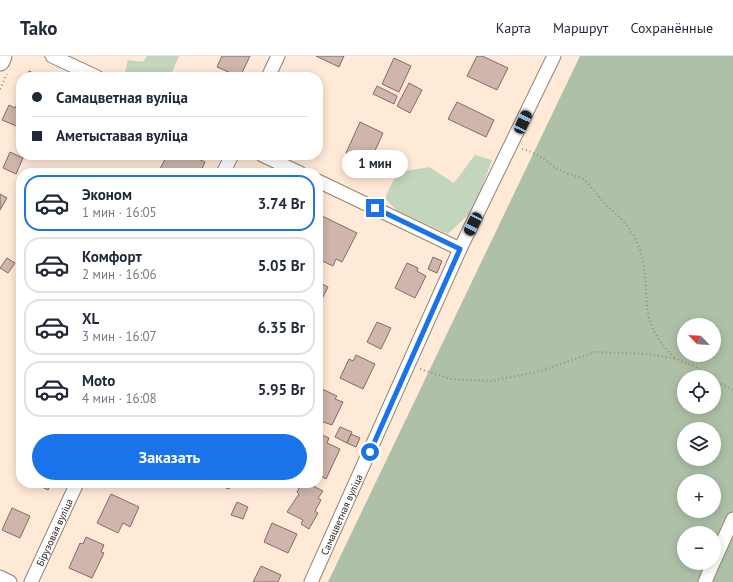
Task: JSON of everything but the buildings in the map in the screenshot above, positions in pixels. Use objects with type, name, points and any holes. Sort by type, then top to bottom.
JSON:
[{"type":"street","points":[[0,61],[2,56]]},
{"type":"street","points":[[52,56],[86,72]]},
{"type":"street","points":[[270,72],[278,56]]},
{"type":"street","name":"Самацветная вуліца","points":[[311,582],[460,249],[554,56]]},
{"type":"street","points":[[273,160],[289,168]]},
{"type":"street","points":[[323,183],[460,249]]},
{"type":"street","name":"Бірузовая вуліца","points":[[30,582],[75,488]]},
{"type":"street","points":[[721,546],[733,519]]},
{"type":"street","points":[[704,582],[710,570]]},
{"type":"street","points":[[0,577],[10,582]]},
{"type":"path","points":[[511,147],[539,155],[564,172],[580,177],[590,185],[604,204],[617,214],[630,228],[639,248],[644,274],[646,310],[653,331],[663,347],[676,359]]},
{"type":"path","points":[[409,365],[450,379],[491,381],[541,371],[595,352],[648,354],[676,359],[700,370]]},
{"type":"path","points":[[721,384],[733,390]]},
{"type":"green space","points":[[147,56],[179,56],[172,72],[125,72],[128,60],[143,62]]},
{"type":"green space","points":[[580,56],[733,56],[733,582],[328,582]]},
{"type":"green space","points":[[475,155],[492,160],[474,209],[448,234],[396,210],[385,198],[392,183],[400,172],[429,167],[454,183]]},
{"type":"route","points":[[370,452],[460,249],[375,208]]}]
